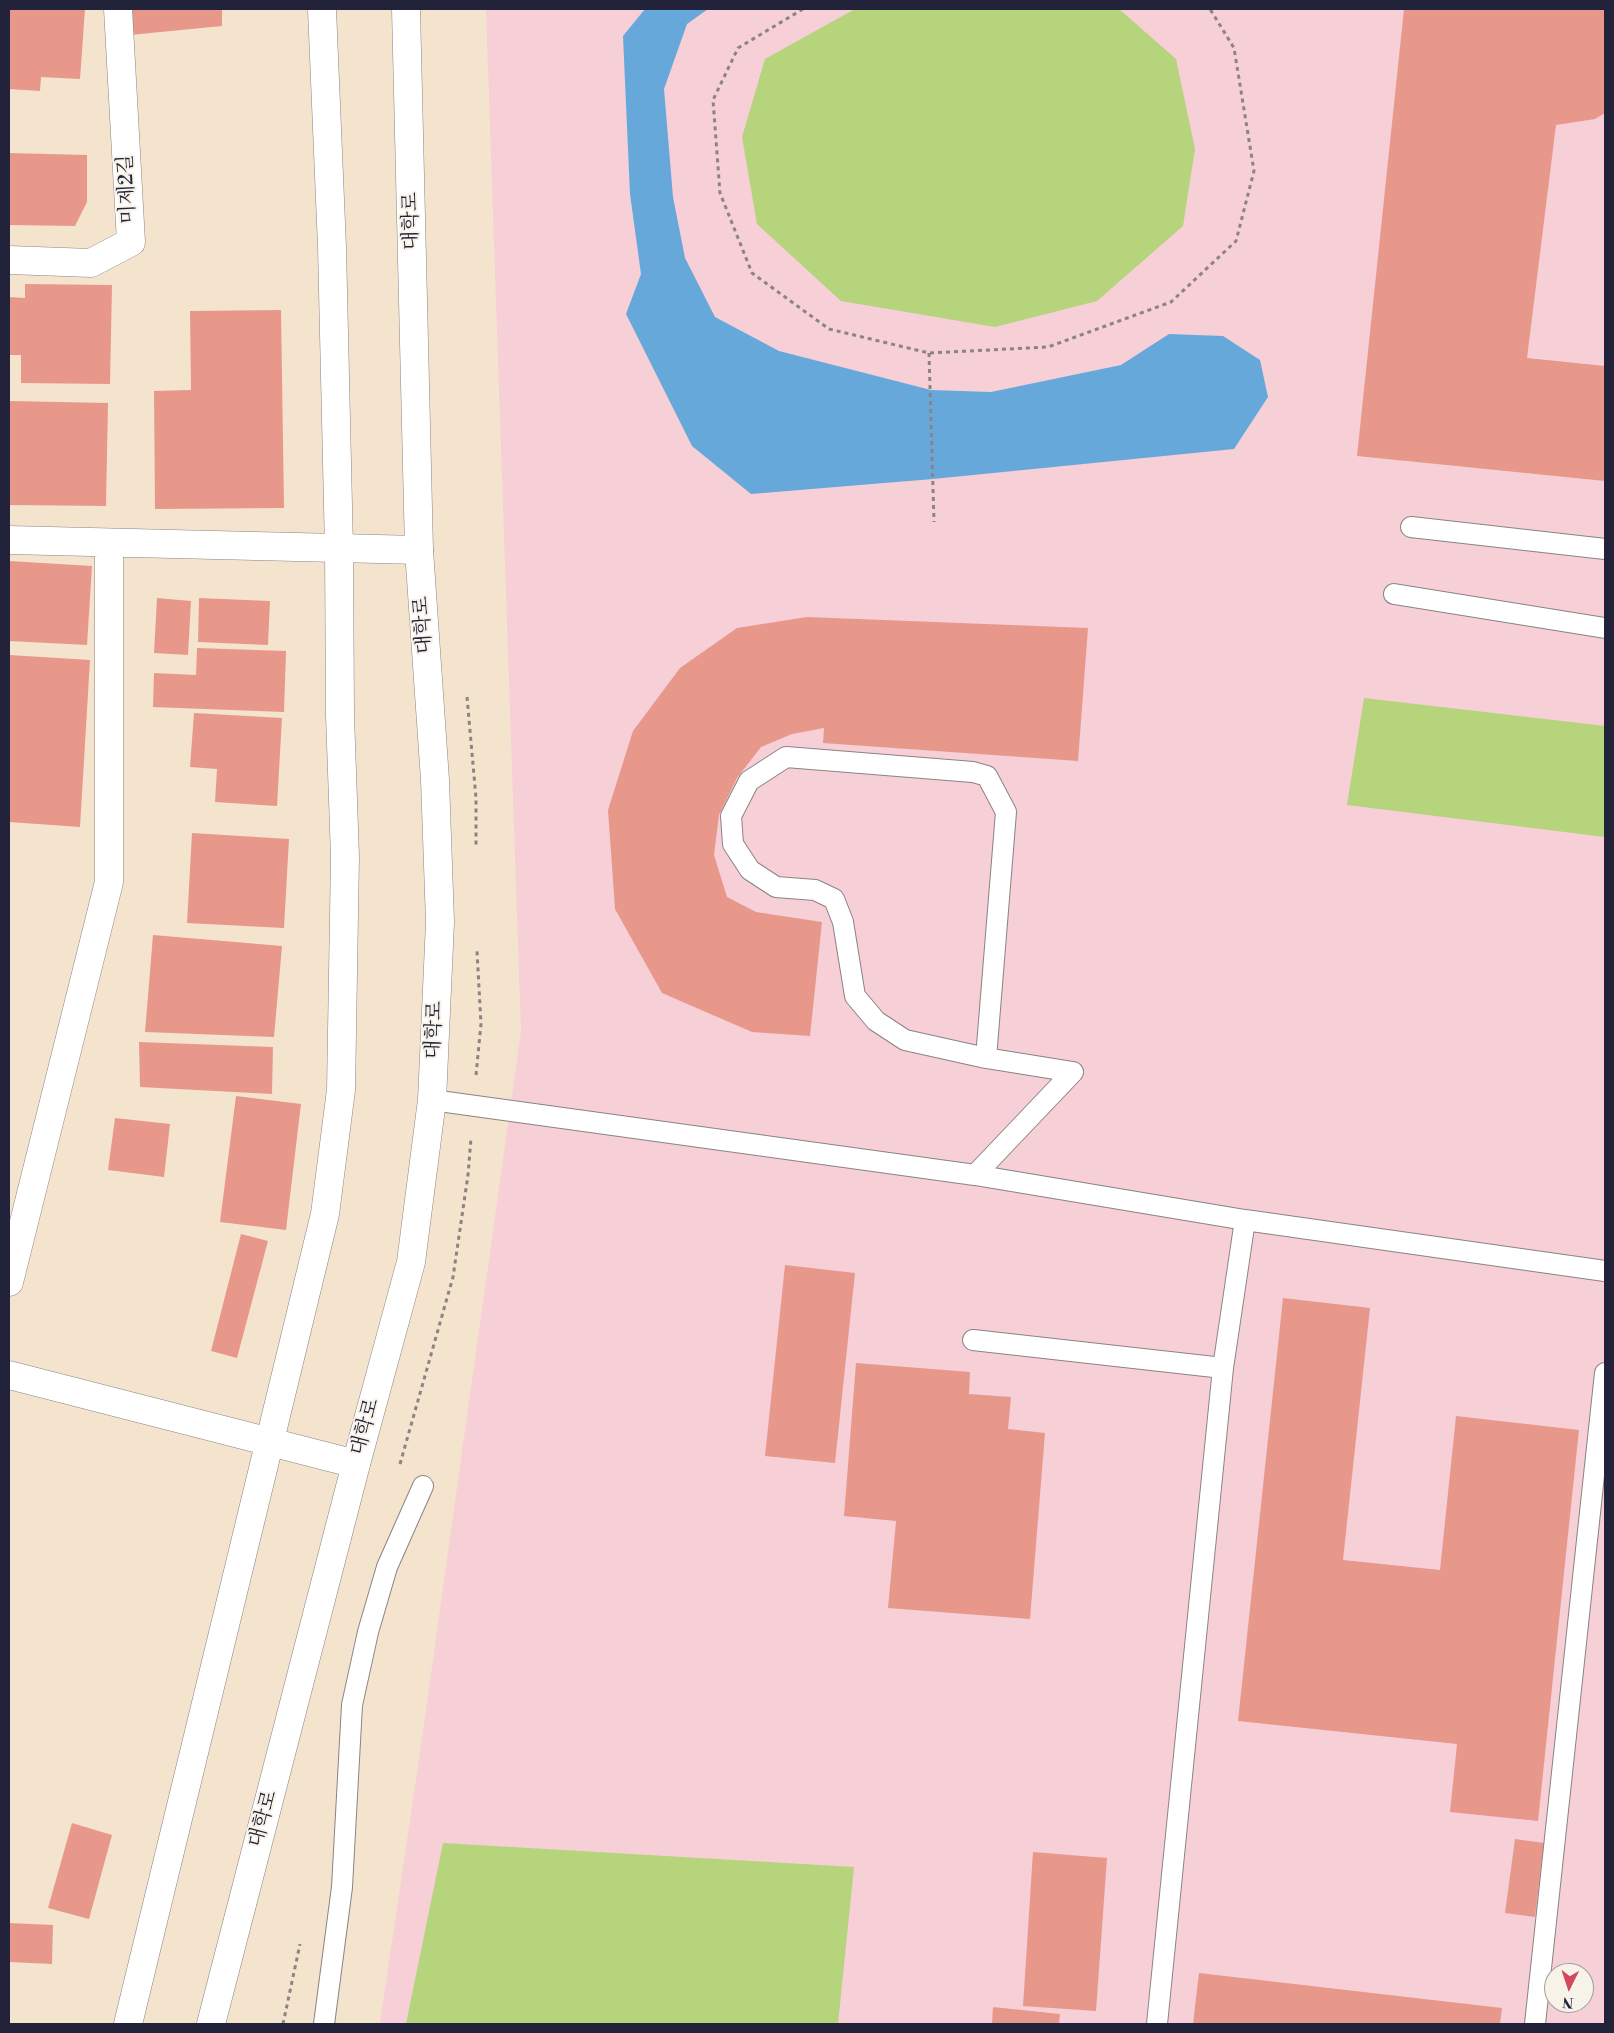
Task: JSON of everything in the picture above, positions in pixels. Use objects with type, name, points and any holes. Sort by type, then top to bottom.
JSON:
[{"type":"street","name":"미제2길","points":[[9,260],[91,263],[131,242],[118,9]]},
{"type":"street","points":[[128,2024],[325,1214],[341,1090],[345,857],[340,715],[339,549],[332,247],[322,9]]},
{"type":"street","name":"대학로","points":[[211,2024],[356,1464],[411,1262],[432,1100],[440,922],[435,780],[419,550],[406,9]]},
{"type":"street","points":[[9,540],[109,544],[419,550]]},
{"type":"street","points":[[9,1282],[109,882],[109,544]]},
{"type":"street","points":[[9,1375],[356,1464]]},
{"type":"lane","points":[[1411,527],[1605,549]]},
{"type":"lane","points":[[1394,594],[1605,628]]},
{"type":"lane","points":[[975,1175],[1073,1072],[986,1058],[905,1040],[876,1021],[855,996],[843,922],[834,899],[815,890],[776,887],[750,870],[733,844],[731,816],[749,781],[786,757],[973,772],[987,776],[1006,812],[986,1058]]},
{"type":"lane","points":[[432,1100],[975,1175],[1245,1220],[1605,1271]]},
{"type":"lane","points":[[1157,2024],[1223,1368],[1245,1220]]},
{"type":"lane","points":[[973,1340],[1223,1368]]},
{"type":"lane","points":[[1535,2024],[1605,1373]]},
{"type":"lane","points":[[324,2024],[342,1887],[352,1705],[368,1632],[387,1567],[423,1486]]},
{"type":"path","points":[[802,9],[738,48],[713,100],[720,193],[752,273],[829,329],[930,353],[1048,347],[1170,302],[1236,242],[1254,171],[1234,48],[1210,9]]},
{"type":"path","points":[[930,353],[934,522]]},
{"type":"shaded area","points":[[486,9],[1605,9],[1605,2024],[380,2024],[521,1031]]},
{"type":"green space","points":[[855,9],[1119,9],[1176,59],[1195,149],[1183,226],[1097,301],[995,327],[841,301],[757,224],[742,137],[765,59]]},
{"type":"green space","points":[[1364,698],[1605,726],[1605,837],[1347,805]]},
{"type":"green space","points":[[443,1843],[854,1867],[838,2024],[406,2024]]},
{"type":"water","points":[[645,9],[708,9],[687,24],[664,89],[673,197],[685,258],[715,317],[779,351],[931,390],[991,392],[1121,365],[1169,334],[1223,336],[1260,360],[1268,397],[1234,449],[933,479],[751,494],[692,446],[626,314],[641,274],[630,194],[623,36]]},
{"type":"building","points":[[9,9],[85,9],[80,79],[41,77],[40,91],[9,89]]},
{"type":"building","points":[[130,9],[222,9],[222,26],[130,35]]},
{"type":"building","points":[[1404,9],[1605,9],[1605,113],[1595,119],[1556,125],[1527,358],[1605,366],[1605,481],[1357,456]]},
{"type":"building","points":[[9,153],[87,155],[87,202],[75,226],[9,225]]},
{"type":"building","points":[[25,284],[112,285],[110,384],[21,383],[21,355],[9,355],[9,297],[25,298]]},
{"type":"building","points":[[281,310],[284,508],[155,509],[154,391],[191,390],[190,311]]},
{"type":"building","points":[[9,401],[108,403],[106,506],[9,505]]},
{"type":"building","points":[[9,561],[92,566],[87,645],[9,641]]},
{"type":"building","points":[[157,598],[191,601],[188,655],[154,653]]},
{"type":"building","points":[[199,598],[270,601],[268,645],[198,642]]},
{"type":"building","points":[[807,617],[1088,628],[1078,761],[823,743],[824,728],[792,734],[761,747],[737,778],[719,815],[714,855],[727,897],[756,912],[822,922],[810,1036],[752,1032],[662,993],[615,909],[608,810],[633,731],[680,668],[737,628]]},
{"type":"building","points":[[197,648],[286,651],[284,712],[153,707],[154,673],[196,675]]},
{"type":"building","points":[[9,655],[90,660],[80,827],[9,822]]},
{"type":"building","points":[[194,713],[282,718],[277,806],[215,802],[217,769],[190,767]]},
{"type":"building","points":[[192,833],[289,839],[284,928],[187,923]]},
{"type":"building","points":[[153,935],[282,946],[274,1037],[145,1032]]},
{"type":"building","points":[[139,1042],[273,1047],[272,1094],[140,1087]]},
{"type":"building","points":[[236,1096],[301,1104],[286,1230],[220,1222]]},
{"type":"building","points":[[115,1118],[170,1124],[164,1177],[108,1170]]},
{"type":"building","points":[[241,1234],[268,1241],[237,1358],[211,1351]]},
{"type":"building","points":[[785,1265],[855,1273],[835,1463],[765,1456]]},
{"type":"building","points":[[1283,1298],[1370,1308],[1343,1560],[1440,1570],[1456,1416],[1579,1430],[1538,1821],[1450,1812],[1457,1744],[1238,1721]]},
{"type":"building","points":[[856,1363],[970,1372],[969,1394],[1011,1397],[1008,1429],[1045,1433],[1030,1619],[888,1608],[896,1521],[844,1516]]},
{"type":"building","points":[[72,1823],[112,1835],[89,1919],[48,1908]]},
{"type":"building","points":[[1515,1839],[1544,1843],[1535,1917],[1505,1913]]},
{"type":"building","points":[[1033,1852],[1107,1858],[1096,2011],[1023,2006]]},
{"type":"building","points":[[9,1923],[53,1925],[52,1964],[9,1962]]},
{"type":"building","points":[[1199,1973],[1502,2008],[1500,2024],[1193,2024]]},
{"type":"building","points":[[993,2007],[1060,2014],[1059,2024],[992,2024]]}]
